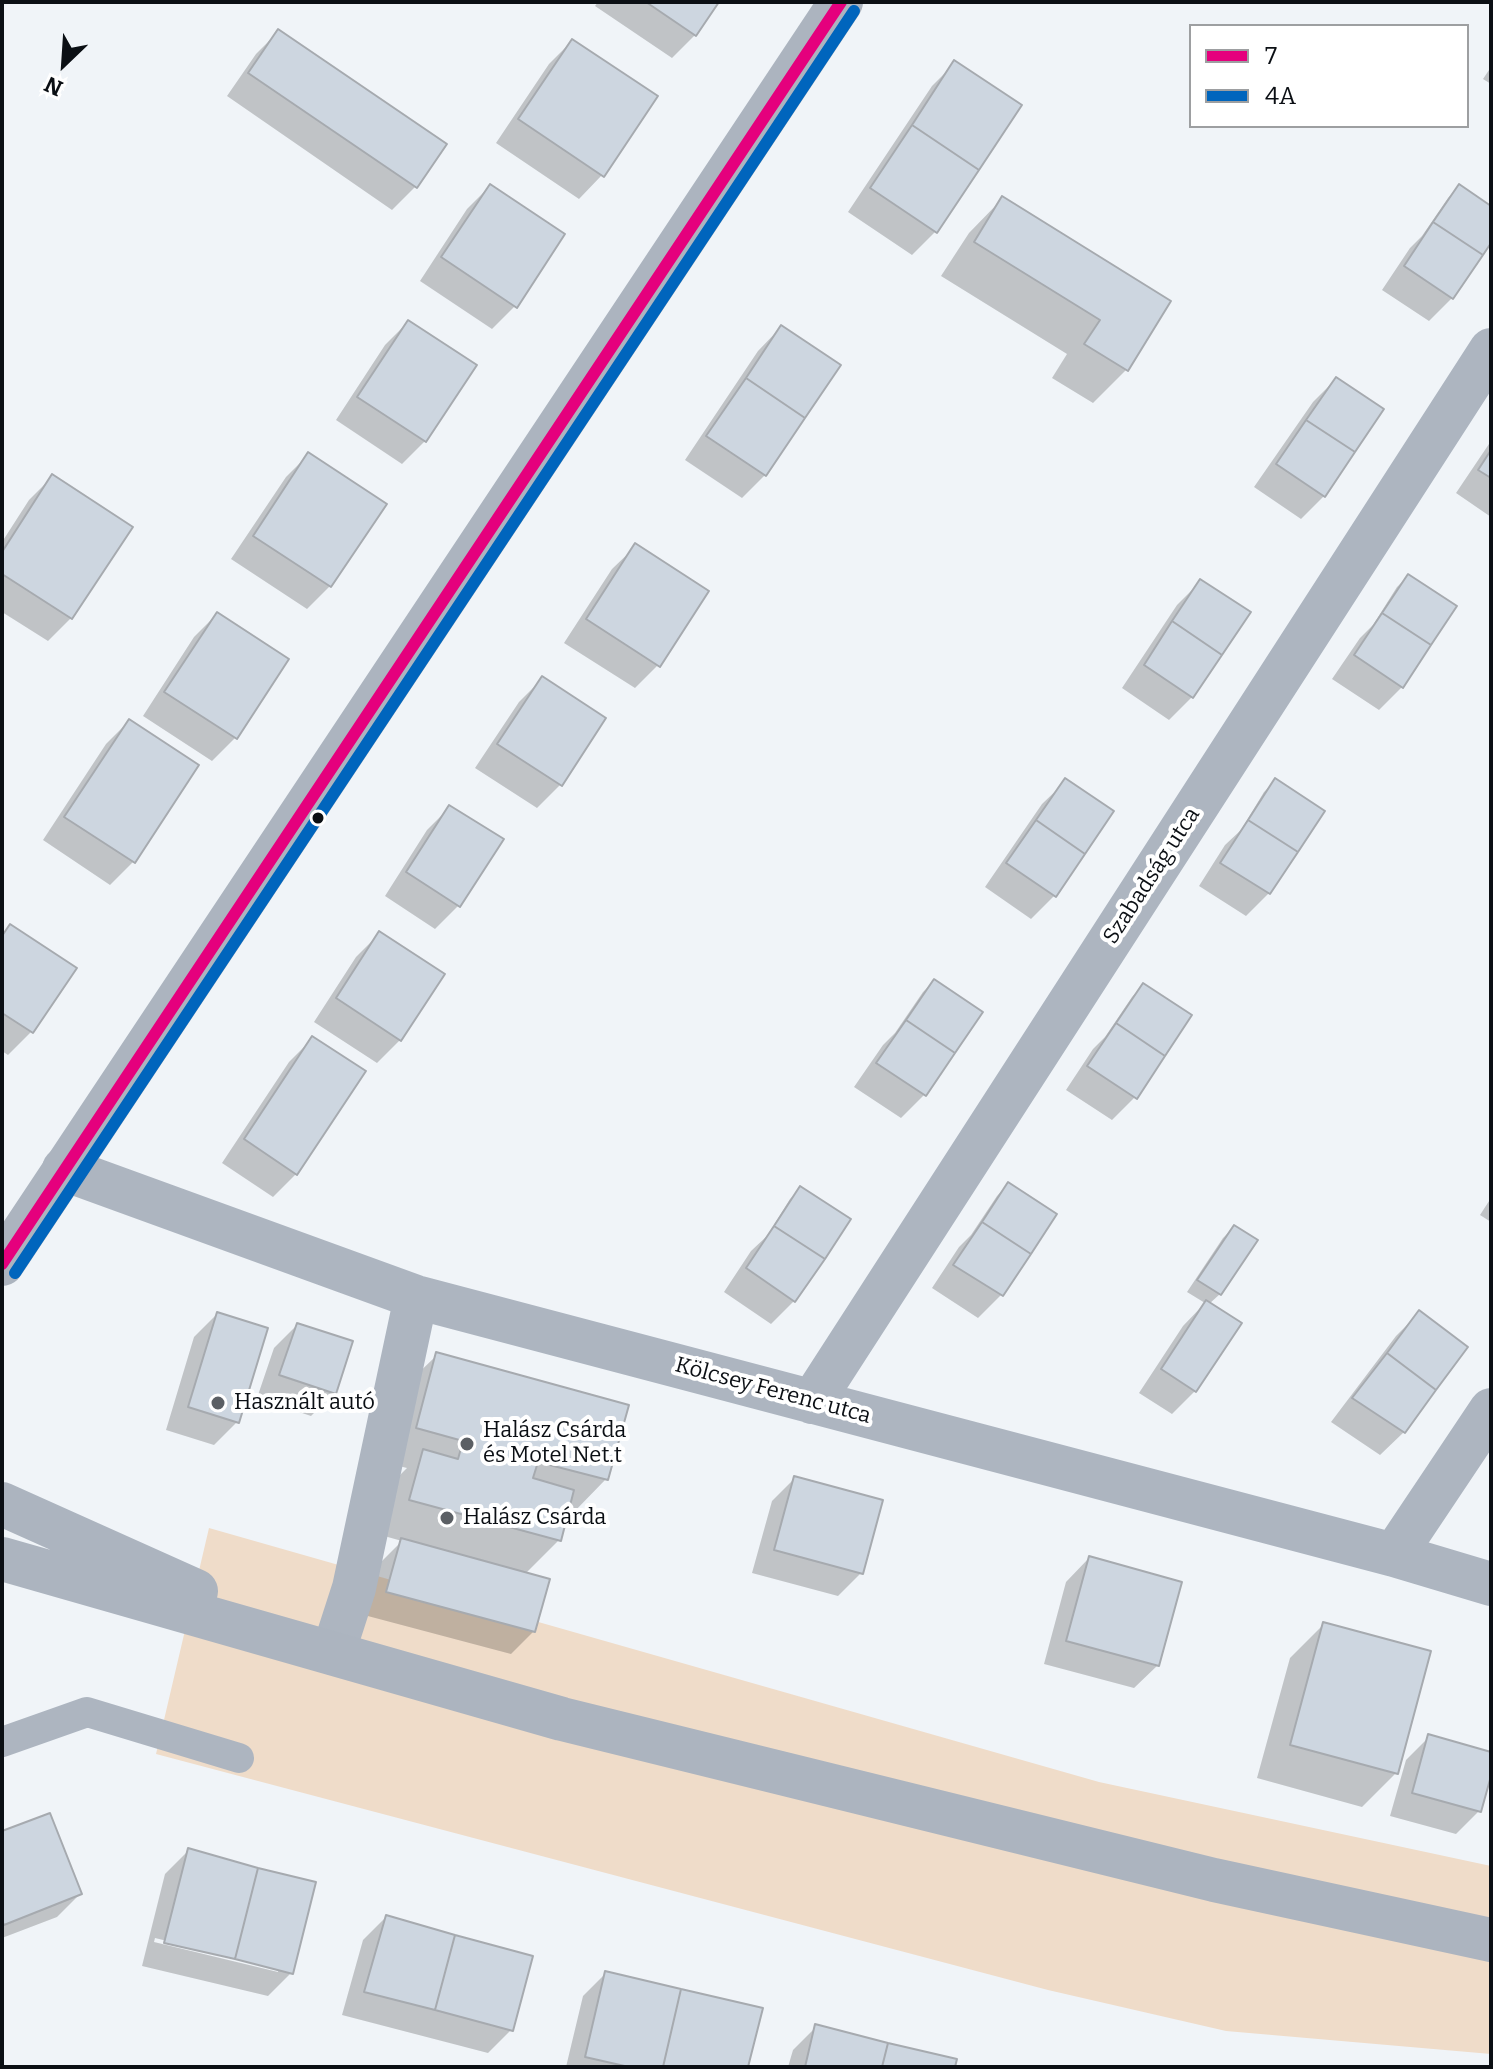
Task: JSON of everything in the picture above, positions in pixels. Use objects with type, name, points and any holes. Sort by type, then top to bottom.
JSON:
[{"type":"street","points":[[2,1264],[841,2]]},
{"type":"street","name":"Szabadság utca","points":[[812,1402],[1491,350]]},
{"type":"street","name":"Kölcsey Ferenc utca","points":[[64,1169],[416,1297],[1394,1555],[1491,1584]]},
{"type":"street","points":[[333,1653],[354,1588],[416,1297]]},
{"type":"street","points":[[1394,1555],[1491,1410]]},
{"type":"street","points":[[2,1504],[333,1653]]},
{"type":"street","points":[[2,1559],[562,1719],[1214,1880],[1491,1940]]},
{"type":"street","points":[[2,1590],[19,1591],[208,1633],[333,1653]]},
{"type":"lane","points":[[2,1742],[87,1712],[239,1758]]},
{"type":"shaded area","points":[[209,1528],[1099,1782],[1491,1866],[1491,2054],[1226,2031],[1048,1990],[156,1754]]},
{"type":"building","points":[[646,2],[719,2],[696,36]]},
{"type":"building","points":[[278,29],[447,144],[417,188],[248,73]]},
{"type":"building","points":[[572,39],[658,96],[604,177],[518,119]]},
{"type":"building","points":[[954,60],[1022,105],[979,170],[912,125]]},
{"type":"building","points":[[912,125],[979,170],[937,233],[870,188]]},
{"type":"building","points":[[490,184],[565,234],[517,308],[441,257]]},
{"type":"building","points":[[1459,184],[1491,206],[1491,243],[1483,255],[1433,222]]},
{"type":"building","points":[[1002,196],[1171,301],[1128,371],[1084,344],[1100,320],[974,242]]},
{"type":"building","points":[[1433,222],[1483,255],[1453,299],[1404,266]]},
{"type":"building","points":[[408,320],[477,365],[426,442],[357,397]]},
{"type":"building","points":[[781,325],[841,365],[805,418],[746,378]]},
{"type":"building","points":[[1336,377],[1384,409],[1355,452],[1306,420]]},
{"type":"building","points":[[746,378],[805,418],[766,476],[706,436]]},
{"type":"building","points":[[1306,420],[1355,452],[1325,497],[1276,464]]},
{"type":"building","points":[[1491,450],[1491,478],[1478,470]]},
{"type":"building","points":[[308,452],[387,504],[331,587],[253,536]]},
{"type":"building","points":[[52,474],[133,527],[72,619],[2,574],[2,552]]},
{"type":"building","points":[[635,543],[709,591],[660,667],[586,619]]},
{"type":"building","points":[[1408,574],[1457,606],[1431,645],[1382,613]]},
{"type":"building","points":[[1200,579],[1251,612],[1222,655],[1172,621]]},
{"type":"building","points":[[217,612],[289,659],[237,739],[164,692]]},
{"type":"building","points":[[1382,613],[1431,645],[1403,688],[1354,655]]},
{"type":"building","points":[[1172,621],[1222,655],[1193,698],[1144,665]]},
{"type":"building","points":[[542,676],[606,718],[562,786],[497,744]]},
{"type":"building","points":[[129,719],[199,765],[135,863],[64,817]]},
{"type":"building","points":[[1065,778],[1114,811],[1085,854],[1036,820]]},
{"type":"building","points":[[1275,778],[1325,811],[1298,852],[1248,820]]},
{"type":"building","points":[[449,805],[504,839],[460,907],[406,872]]},
{"type":"building","points":[[1036,820],[1085,854],[1056,897],[1006,863]]},
{"type":"building","points":[[1248,820],[1298,852],[1270,894],[1220,863]]},
{"type":"building","points":[[10,924],[77,968],[33,1033],[2,1013],[2,936]]},
{"type":"building","points":[[379,931],[445,974],[401,1041],[336,998]]},
{"type":"building","points":[[934,979],[983,1012],[955,1053],[906,1020]]},
{"type":"building","points":[[1143,983],[1192,1015],[1165,1056],[1116,1023]]},
{"type":"building","points":[[906,1020],[955,1053],[926,1096],[876,1063]]},
{"type":"building","points":[[1116,1023],[1165,1056],[1137,1099],[1087,1066]]},
{"type":"building","points":[[312,1036],[366,1071],[297,1175],[244,1139]]},
{"type":"building","points":[[1008,1182],[1057,1214],[1031,1254],[982,1222]]},
{"type":"building","points":[[800,1186],[851,1219],[825,1259],[774,1226]]},
{"type":"building","points":[[982,1222],[1031,1254],[1003,1296],[953,1265]]},
{"type":"building","points":[[1234,1225],[1258,1240],[1221,1295],[1197,1280]]},
{"type":"building","points":[[774,1226],[825,1259],[795,1302],[746,1268]]},
{"type":"building","points":[[1206,1300],[1242,1323],[1196,1392],[1161,1369]]},
{"type":"building","points":[[1419,1310],[1468,1347],[1436,1390],[1387,1353]]},
{"type":"building","points":[[217,1312],[268,1328],[239,1423],[188,1407]]},
{"type":"building","points":[[297,1323],[353,1341],[336,1394],[279,1375]]},
{"type":"building","points":[[436,1352],[629,1405],[608,1480],[538,1462],[533,1478],[574,1490],[561,1541],[409,1500],[423,1449],[458,1459],[463,1441],[416,1428]]},
{"type":"building","points":[[1387,1353],[1436,1390],[1405,1433],[1352,1398]]},
{"type":"building","points":[[794,1476],[883,1500],[863,1574],[774,1550]]},
{"type":"building","points":[[401,1538],[550,1579],[535,1632],[386,1592]]},
{"type":"building","points":[[1089,1556],[1182,1582],[1159,1666],[1066,1641]]},
{"type":"building","points":[[1323,1622],[1431,1651],[1398,1774],[1290,1745]]},
{"type":"building","points":[[1428,1734],[1491,1752],[1491,1776],[1481,1812],[1412,1793]]},
{"type":"building","points":[[50,1813],[82,1894],[4,1925],[2,1831]]},
{"type":"building","points":[[188,1848],[258,1868],[235,1959],[164,1943]]},
{"type":"building","points":[[258,1868],[316,1882],[293,1974],[235,1959]]},
{"type":"building","points":[[386,1915],[455,1935],[435,2010],[364,1992]]},
{"type":"building","points":[[455,1935],[533,1956],[513,2031],[435,2010]]},
{"type":"building","points":[[605,1971],[681,1989],[663,2067],[629,2067],[585,2057]]},
{"type":"building","points":[[681,1989],[763,2008],[748,2067],[663,2067]]},
{"type":"building","points":[[815,2024],[888,2043],[882,2067],[805,2067]]},
{"type":"building","points":[[888,2043],[957,2059],[955,2067],[882,2067]]},
{"type":"transit line","name":"7","points":[[2,1264],[841,2]]},
{"type":"transit line","name":"4A","points":[[15,1273],[854,11]]},
{"type":"place","name":"Használt autó","points":[[218,1403]]},
{"type":"place","name":"Halász Csárda és Motel Net.t","points":[[467,1444]]},
{"type":"place","name":"Halász Csárda","points":[[447,1518]]}]
